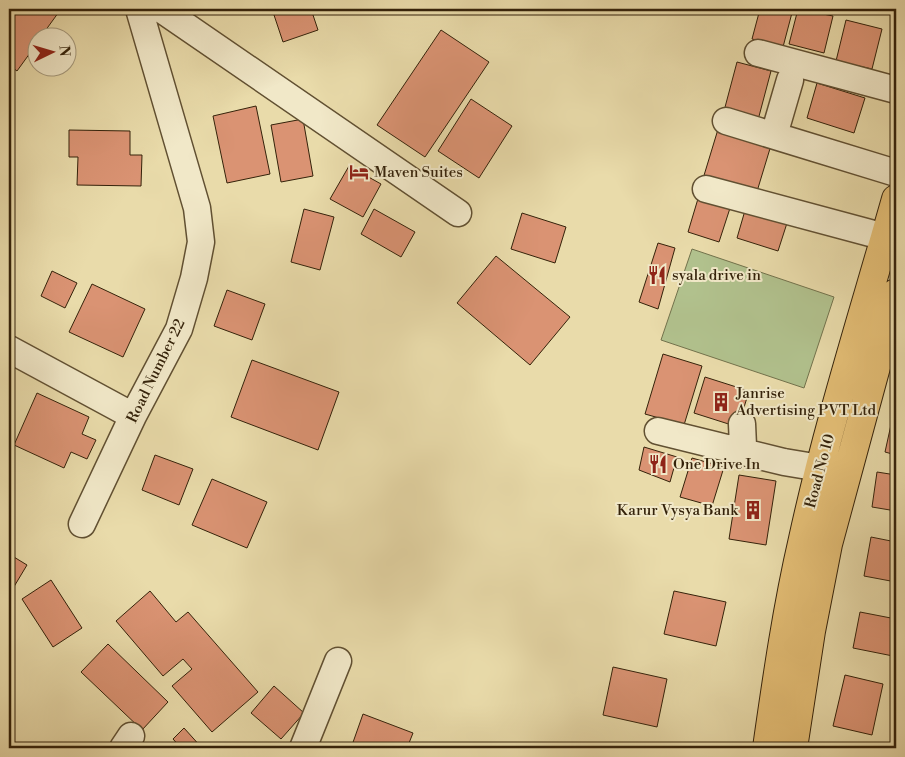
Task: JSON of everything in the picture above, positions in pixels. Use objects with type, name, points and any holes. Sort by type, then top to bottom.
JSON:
[{"type":"main road","name":"Road No 10","points":[[767,748],[785,626],[803,538],[820,468],[896,199]]},
{"type":"main road","name":"Road No 10","points":[[793,748],[811,631],[828,544],[896,293]]},
{"type":"street","name":"Road Number 22","points":[[82,524],[134,416],[179,329],[194,278],[201,242],[197,208],[139,9]]},
{"type":"street","points":[[161,9],[458,212]]},
{"type":"street","points":[[758,53],[896,90]]},
{"type":"street","points":[[774,135],[790,80]]},
{"type":"street","points":[[726,121],[896,172]]},
{"type":"street","points":[[706,189],[885,237]]},
{"type":"street","points":[[9,349],[134,416]]},
{"type":"street","points":[[742,424],[743,446],[748,453]]},
{"type":"street","points":[[658,430],[748,453],[820,468]]},
{"type":"street","points":[[303,748],[338,662]]},
{"type":"green space","points":[[692,249],[834,297],[804,388],[661,340]]},
{"type":"building","points":[[9,9],[61,9],[47,28],[28,28],[28,56],[17,71],[9,65]]},
{"type":"building","points":[[272,9],[311,9],[318,30],[283,42]]},
{"type":"building","points":[[760,9],[793,9],[783,47],[752,39]]},
{"type":"building","points":[[798,9],[833,16],[824,53],[789,44]]},
{"type":"building","points":[[846,20],[882,29],[872,69],[836,61]]},
{"type":"building","points":[[441,30],[489,62],[425,157],[377,125]]},
{"type":"building","points":[[737,62],[771,71],[758,120],[724,111]]},
{"type":"building","points":[[817,83],[865,98],[854,133],[807,118]]},
{"type":"building","points":[[471,99],[512,126],[479,178],[438,151]]},
{"type":"building","points":[[256,106],[270,174],[227,183],[213,116]]},
{"type":"building","points":[[303,119],[313,176],[281,182],[271,125]]},
{"type":"building","points":[[719,126],[772,142],[755,198],[702,182]]},
{"type":"building","points":[[69,130],[130,131],[130,155],[142,155],[141,186],[77,185],[78,157],[69,157]]},
{"type":"building","points":[[349,166],[381,184],[363,217],[330,199]]},
{"type":"building","points":[[700,192],[732,202],[719,242],[688,232]]},
{"type":"building","points":[[746,207],[788,220],[778,251],[737,238]]},
{"type":"building","points":[[304,209],[334,217],[320,270],[291,262]]},
{"type":"building","points":[[374,209],[415,232],[401,257],[361,234]]},
{"type":"building","points":[[522,213],[566,227],[555,263],[511,249]]},
{"type":"building","name":"syala drive in","points":[[658,243],[675,248],[658,309],[639,302]]},
{"type":"building","points":[[496,256],[570,317],[530,365],[457,303]]},
{"type":"building","points":[[52,271],[77,283],[65,308],[41,296]]},
{"type":"building","points":[[92,284],[145,309],[123,357],[69,332]]},
{"type":"building","points":[[227,290],[265,304],[252,340],[214,326]]},
{"type":"building","points":[[663,354],[702,366],[684,425],[645,414]]},
{"type":"building","points":[[252,360],[339,392],[318,450],[231,417]]},
{"type":"building","name":"Janrise Advertising PVT Ltd","points":[[705,377],[749,391],[738,427],[694,413]]},
{"type":"building","points":[[37,393],[89,417],[82,434],[96,440],[87,459],[71,452],[64,468],[14,445]]},
{"type":"building","points":[[896,402],[896,455],[885,452]]},
{"type":"building","name":"One Drive In","points":[[644,447],[677,457],[670,482],[639,470]]},
{"type":"building","points":[[155,455],[193,469],[179,505],[142,490]]},
{"type":"building","points":[[692,458],[724,467],[712,506],[680,497]]},
{"type":"building","points":[[877,472],[896,475],[896,511],[872,507]]},
{"type":"building","name":"Karur Vysya Bank","points":[[739,475],[776,481],[766,545],[729,539]]},
{"type":"building","points":[[212,479],[267,502],[247,548],[192,525]]},
{"type":"building","points":[[871,537],[896,542],[896,582],[864,576]]},
{"type":"building","points":[[9,554],[27,565],[9,595]]},
{"type":"building","points":[[51,580],[82,628],[53,647],[22,599]]},
{"type":"building","points":[[150,591],[176,622],[188,612],[258,692],[212,732],[172,686],[192,669],[183,659],[163,676],[116,621]]},
{"type":"building","points":[[674,591],[726,602],[716,646],[664,634]]},
{"type":"building","points":[[860,612],[896,619],[893,656],[853,648]]},
{"type":"building","points":[[108,644],[168,702],[142,730],[81,672]]},
{"type":"building","points":[[613,667],[667,679],[657,727],[603,715]]},
{"type":"building","points":[[845,675],[883,684],[872,735],[833,726]]},
{"type":"building","points":[[274,686],[304,713],[281,739],[251,713]]},
{"type":"building","points":[[363,714],[413,733],[407,748],[351,748]]},
{"type":"building","points":[[184,728],[202,748],[181,748],[173,739]]},
{"type":"place","name":"Maven Suites","points":[[359,172]]},
{"type":"place","name":"syala drive in","points":[[657,275]]},
{"type":"place","name":"Janrise Advertising PVT Ltd","points":[[721,402]]},
{"type":"place","name":"One Drive In","points":[[658,464]]},
{"type":"place","name":"Karur Vysya Bank","points":[[753,510]]}]
